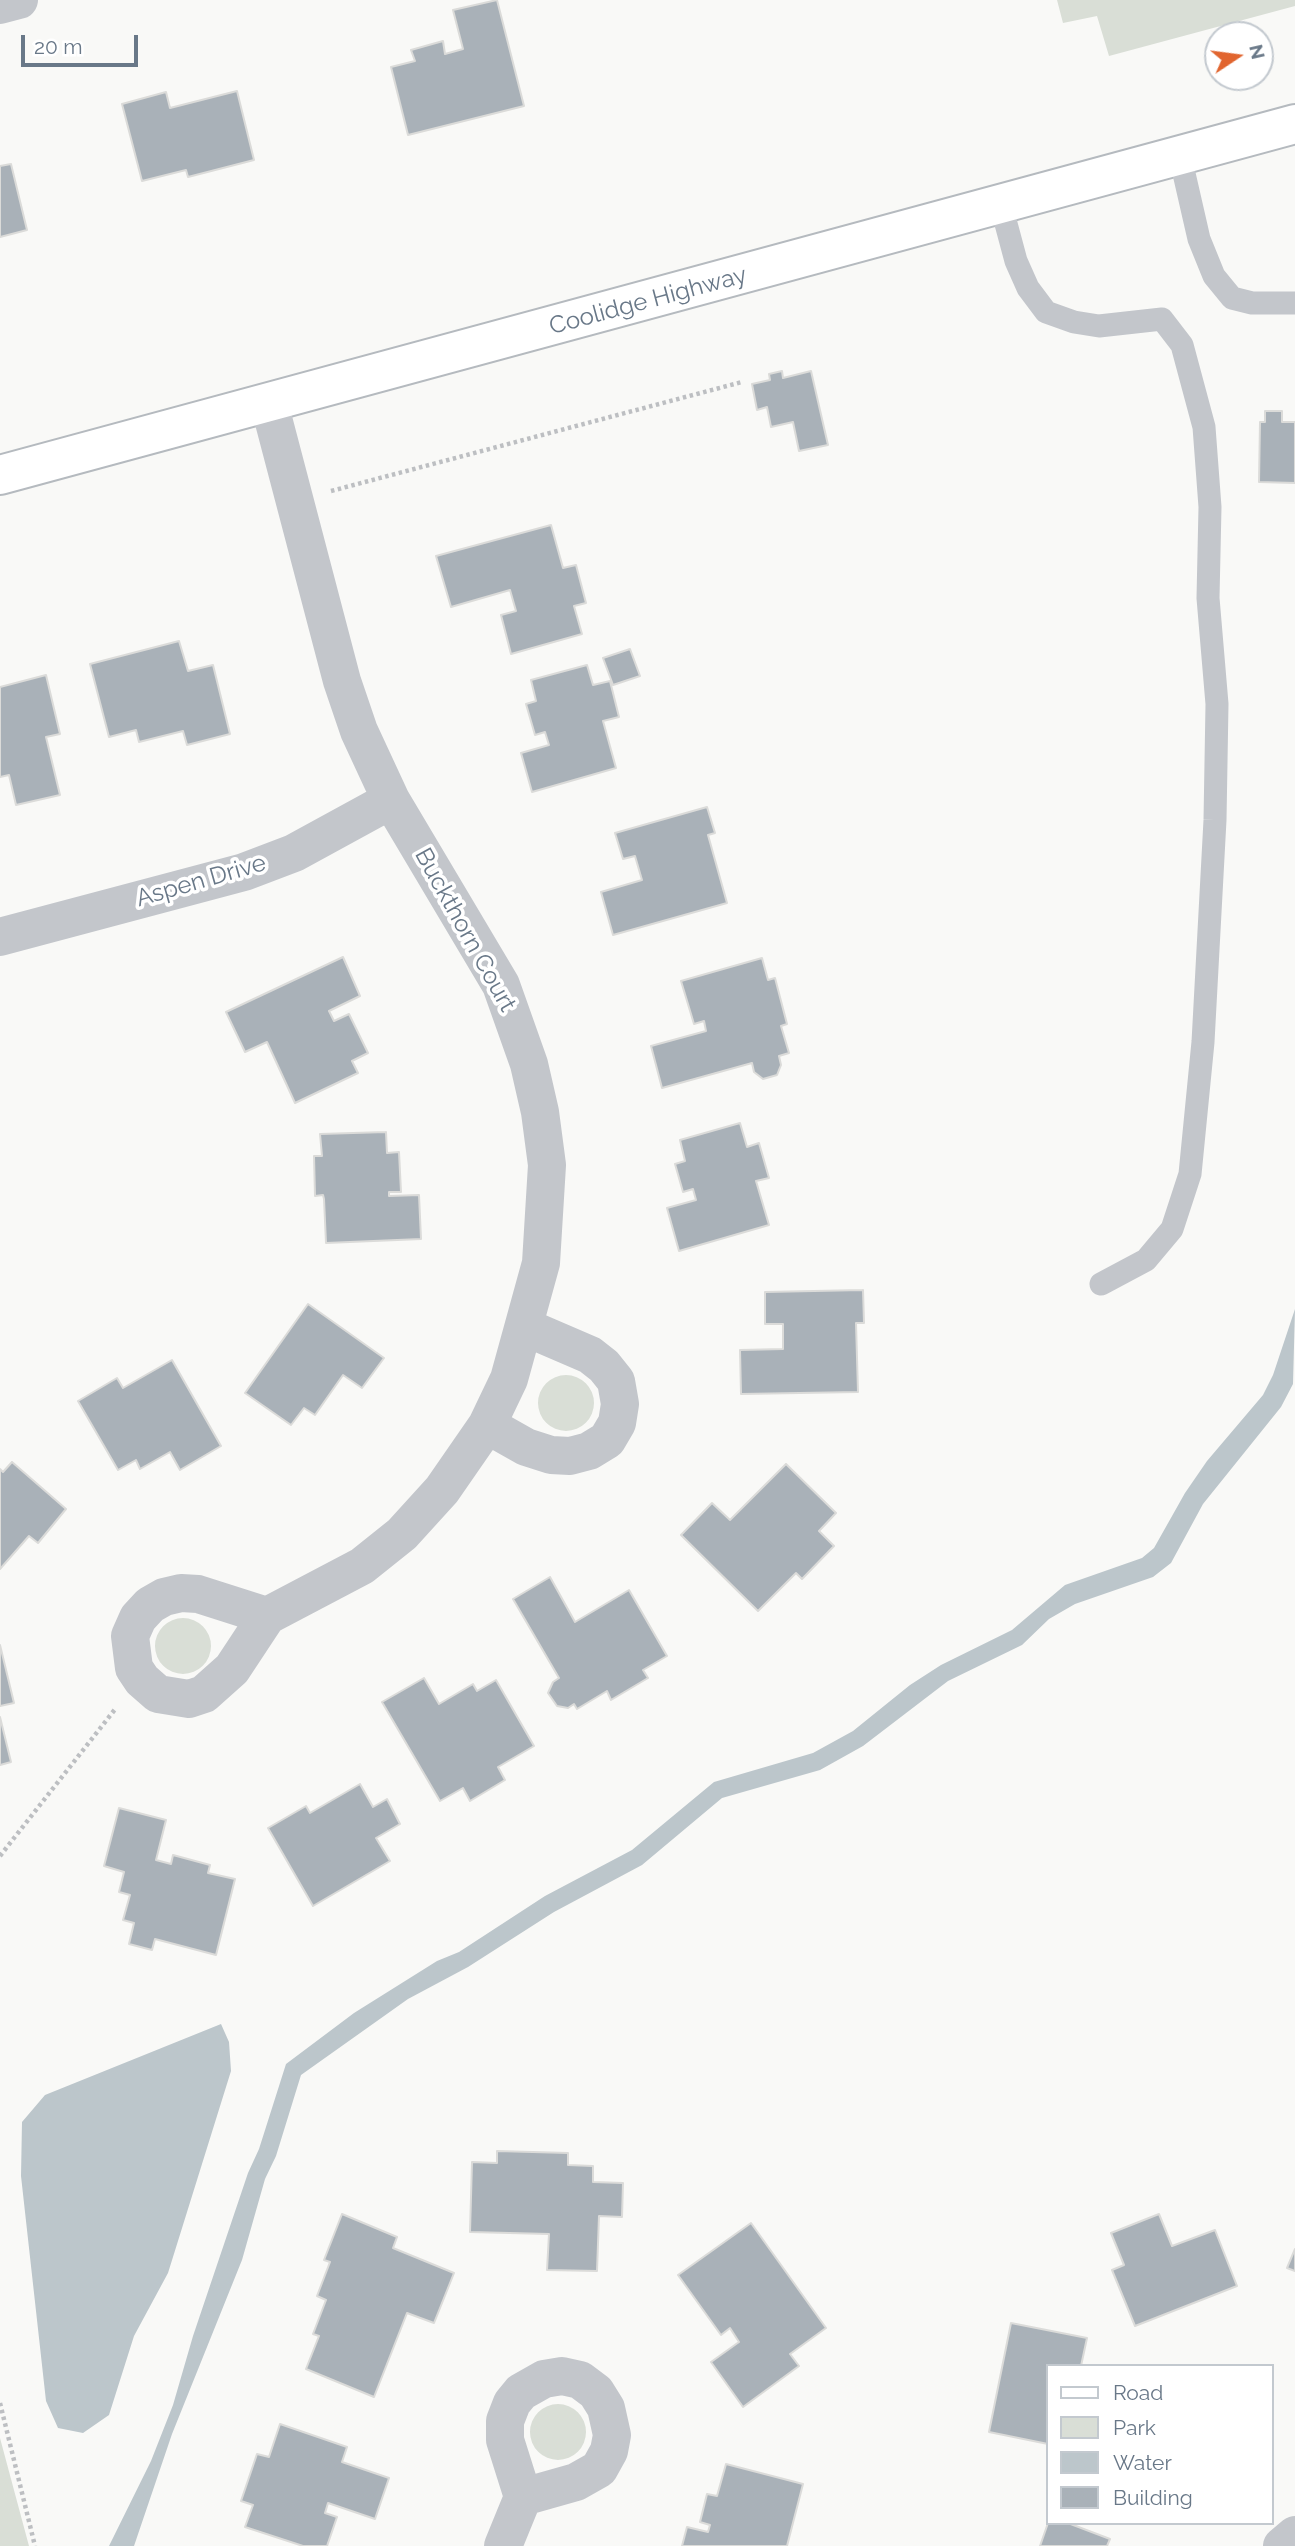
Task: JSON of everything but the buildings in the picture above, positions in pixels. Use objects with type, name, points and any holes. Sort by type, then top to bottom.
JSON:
[{"type":"street","points":[[0,5],[19,0]]},
{"type":"street","name":"Coolidge Highway","points":[[0,475],[1295,124]]},
{"type":"street","name":"Buckthorn Court","points":[[267,1616],[362,1566],[402,1534],[442,1490],[487,1425],[509,1379],[541,1263],[547,1165],[540,1112],[529,1064],[501,985],[391,800],[359,732],[342,681],[269,403]]},
{"type":"street","name":"Aspen Drive","points":[[0,937],[244,872],[294,853],[391,800]]},
{"type":"street","points":[[487,1425],[526,1447],[551,1455],[570,1456],[589,1451],[607,1440],[617,1423],[620,1404],[616,1381],[604,1366],[590,1355],[524,1327]]},
{"type":"street","points":[[503,2546],[523,2497]]},
{"type":"street","points":[[1282,2546],[1295,2535]]},
{"type":"lane","points":[[1180,156],[1199,239],[1214,276],[1233,298],[1252,303],[1295,303]]},
{"type":"lane","points":[[1001,205],[1016,261],[1028,288],[1046,312],[1074,322],[1099,326],[1162,319],[1182,345],[1204,427],[1210,508],[1208,598],[1217,704],[1216,794],[1203,1042],[1191,1174],[1172,1229],[1146,1260],[1101,1284]]},
{"type":"path","points":[[320,494],[742,382]]},
{"type":"path","points":[[0,1856],[118,1705]]},
{"type":"path","points":[[0,2403],[35,2546]]},
{"type":"green space","points":[[1057,0],[1295,0],[1295,6],[1239,21],[1204,21],[1204,30],[1109,56],[1097,16],[1063,23]]},
{"type":"green space","points":[[566,1375],[577,1377],[586,1383],[592,1392],[592,1414],[586,1423],[577,1429],[566,1431],[555,1429],[546,1423],[540,1414],[538,1403],[540,1392],[546,1383],[555,1377]]},
{"type":"green space","points":[[183,1618],[194,1620],[203,1626],[209,1635],[209,1657],[203,1666],[194,1672],[183,1674],[172,1672],[163,1666],[157,1657],[155,1646],[157,1635],[163,1626],[172,1620]]},
{"type":"green space","points":[[552,2404],[564,2404],[574,2408],[582,2416],[586,2432],[582,2448],[574,2456],[564,2460],[552,2460],[542,2456],[534,2448],[530,2438],[530,2426],[534,2416],[542,2408]]},
{"type":"green space","points":[[0,2438],[29,2546],[0,2546]]},
{"type":"water","points":[[1295,1309],[1293,1384],[1281,1407],[1203,1504],[1171,1563],[1153,1577],[1075,1604],[1049,1619],[1022,1645],[948,1681],[863,1746],[820,1770],[722,1798],[642,1865],[554,1912],[468,1967],[408,1999],[301,2075],[276,2156],[265,2179],[242,2260],[172,2434],[134,2546],[109,2546],[151,2461],[173,2405],[193,2336],[286,2064],[354,2013],[437,1961],[459,1952],[545,1896],[632,1850],[714,1782],[813,1753],[853,1731],[910,1685],[941,1665],[1012,1630],[1065,1585],[1142,1558],[1154,1548],[1185,1493],[1207,1461],[1263,1395],[1273,1375]]},
{"type":"water","points":[[221,2024],[229,2042],[231,2071],[168,2273],[134,2336],[109,2415],[83,2433],[58,2428],[46,2401],[21,2176],[22,2122],[45,2095]]}]
